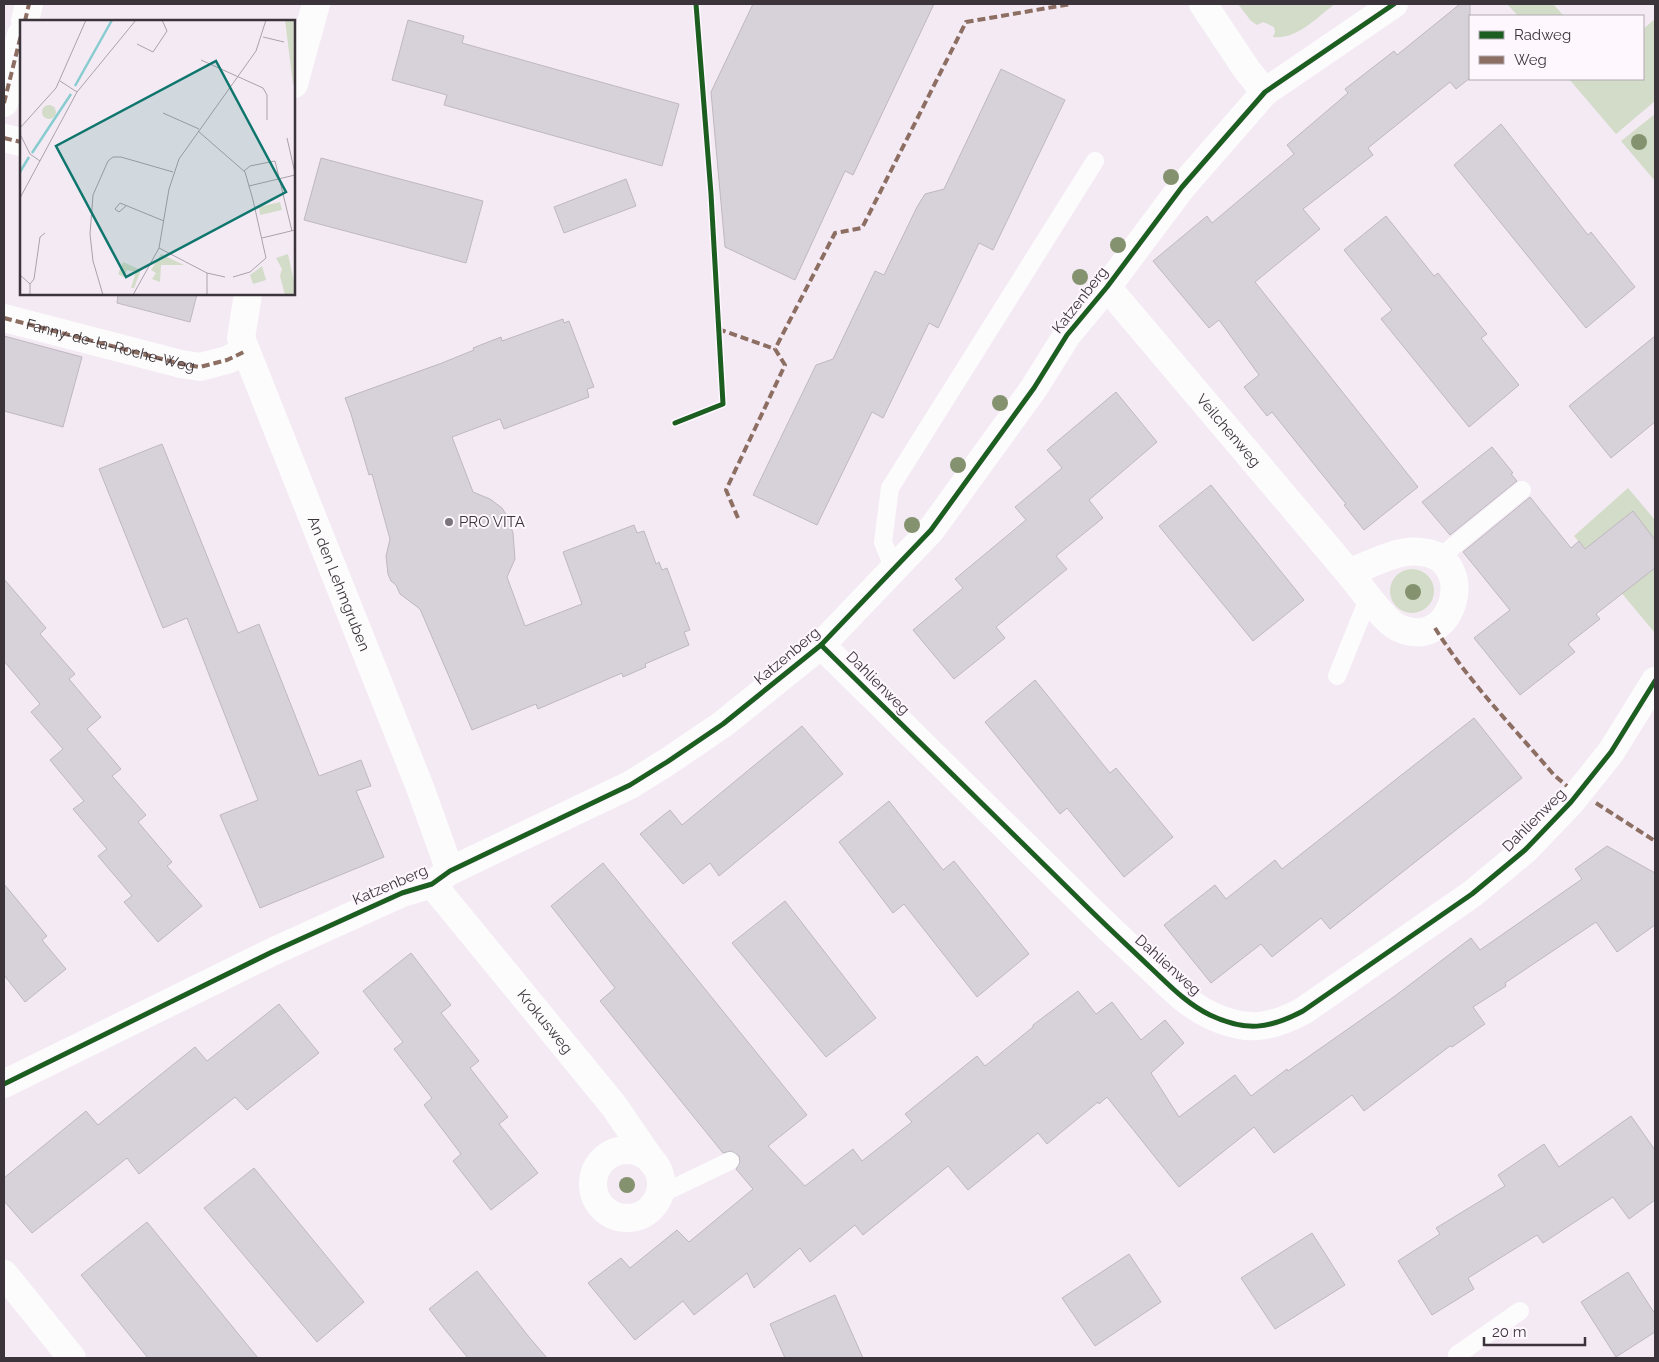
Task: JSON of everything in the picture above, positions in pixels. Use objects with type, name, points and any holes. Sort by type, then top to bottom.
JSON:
[{"type":"street","points":[[25,20],[29,4]]},
{"type":"street","points":[[295,80],[316,4]]},
{"type":"street","points":[[1202,4],[1246,70],[1265,92]]},
{"type":"street","name":"Katzenberg","points":[[4,1084],[272,952],[402,892],[441,877],[612,793],[659,767],[723,724],[822,645],[930,530],[1029,396],[1067,335],[1107,287],[1182,187],[1265,92],[1394,4]]},
{"type":"street","points":[[4,103],[20,39]]},
{"type":"street","points":[[4,138],[20,142]]},
{"type":"street","name":"Veilchenweg","points":[[1107,287],[1369,597],[1387,621],[1395,627],[1407,632],[1421,633],[1435,628],[1450,610],[1455,591],[1454,576],[1439,558]]},
{"type":"street","name":"An den Lehmgruben","points":[[248,295],[241,338],[421,790],[441,877]]},
{"type":"street","name":"Fanny-de-la-Roche-Weg","points":[[4,318],[181,364],[200,367],[228,360],[246,351]]},
{"type":"street","points":[[1349,574],[1398,554],[1421,551],[1439,558]]},
{"type":"street","name":"Dahlienweg","points":[[822,645],[1109,928],[1178,993],[1208,1014],[1247,1026],[1268,1026],[1303,1011],[1472,894],[1525,850],[1571,802],[1612,752],[1655,681]]},
{"type":"street","name":"Krokusweg","points":[[441,877],[654,1162],[659,1172],[661,1184],[659,1195]]},
{"type":"street","points":[[654,1162],[645,1155],[635,1151],[613,1152],[603,1159],[596,1168],[593,1178],[593,1190],[597,1200],[604,1209],[613,1215],[624,1218],[635,1217],[646,1212],[654,1205],[659,1195]]},
{"type":"street","points":[[4,1274],[72,1358]]},
{"type":"lane","points":[[894,569],[883,542],[890,488],[1095,160]]},
{"type":"lane","points":[[1439,558],[1522,490]]},
{"type":"lane","points":[[1337,676],[1369,597]]},
{"type":"lane","points":[[659,1195],[730,1161]]},
{"type":"lane","points":[[1460,1358],[1457,1355],[1520,1312]]},
{"type":"green space","points":[[1238,4],[1335,4],[1298,31],[1282,37],[1273,37],[1274,27],[1263,22],[1257,25],[1251,21]]},
{"type":"green space","points":[[1507,4],[1553,4],[1563,15],[1517,15]]},
{"type":"green space","points":[[1655,19],[1655,101],[1616,134],[1570,80],[1644,80],[1644,28]]},
{"type":"green space","points":[[1655,114],[1655,181],[1621,141]]},
{"type":"green space","points":[[1628,488],[1655,520],[1655,633],[1574,536]]},
{"type":"green space","points":[[1416,569],[1428,575],[1433,582],[1433,600],[1428,607],[1421,612],[1408,613],[1400,610],[1393,603],[1390,587],[1393,579],[1400,572]]},
{"type":"building","points":[[753,4],[934,4],[853,175],[845,171],[795,280],[725,247],[711,92]]},
{"type":"building","points":[[1460,4],[1470,4],[1469,79],[1456,89],[1450,82],[1368,148],[1373,155],[1303,209],[1320,229],[1255,282],[1418,487],[1364,530],[1344,505],[1346,504],[1272,412],[1267,416],[1244,387],[1259,375],[1219,320],[1209,328],[1153,261],[1207,216],[1212,223],[1294,154],[1287,145],[1348,93],[1345,89],[1394,51],[1397,55]]},
{"type":"building","points":[[408,20],[464,36],[462,43],[679,104],[662,166],[444,105],[447,95],[392,80]]},
{"type":"building","points":[[1001,69],[1065,100],[993,250],[979,243],[938,328],[929,323],[883,418],[872,412],[817,525],[753,495],[816,365],[833,359],[875,271],[884,275],[925,194],[944,189]]},
{"type":"building","points":[[1501,124],[1588,235],[1591,232],[1635,287],[1586,328],[1454,165]]},
{"type":"building","points":[[321,158],[483,201],[466,263],[304,220]]},
{"type":"building","points":[[626,179],[636,206],[564,233],[554,207]]},
{"type":"building","points":[[1386,216],[1434,276],[1438,273],[1487,334],[1481,338],[1519,385],[1469,427],[1381,319],[1392,310],[1344,250]]},
{"type":"building","points":[[118,295],[197,295],[190,322],[117,303]]},
{"type":"building","name":"PRO VITA","points":[[563,319],[564,323],[569,321],[594,387],[587,389],[589,397],[504,429],[500,419],[452,437],[473,492],[490,499],[502,508],[507,516],[513,533],[515,559],[507,577],[525,626],[582,604],[563,552],[634,525],[637,533],[644,531],[656,564],[659,562],[662,570],[667,568],[690,630],[684,632],[689,645],[645,664],[646,667],[623,677],[622,673],[538,709],[536,704],[472,730],[420,609],[400,594],[388,574],[386,556],[390,539],[372,474],[369,475],[345,398],[442,363],[501,337],[502,341]]},
{"type":"building","points":[[4,336],[82,357],[63,427],[4,411]]},
{"type":"building","points":[[1655,336],[1655,422],[1611,458],[1569,406]]},
{"type":"building","points":[[1116,392],[1157,442],[1089,500],[1103,518],[1056,556],[1067,569],[996,627],[1005,638],[954,679],[913,630],[963,588],[955,579],[1026,520],[1015,507],[1062,468],[1047,450]]},
{"type":"building","points":[[162,444],[238,633],[259,624],[319,776],[361,760],[371,786],[356,791],[384,857],[260,908],[220,815],[258,800],[187,618],[163,628],[99,469]]},
{"type":"building","points":[[1492,447],[1513,473],[1511,474],[1517,481],[1450,535],[1422,502]]},
{"type":"building","points":[[1211,485],[1304,600],[1253,641],[1159,526]]},
{"type":"building","points":[[1530,497],[1571,548],[1579,541],[1585,549],[1633,511],[1655,540],[1655,568],[1596,614],[1600,619],[1568,644],[1575,652],[1520,695],[1474,638],[1510,610],[1463,552]]},
{"type":"building","points":[[4,579],[46,628],[40,634],[75,674],[69,679],[101,717],[87,729],[121,769],[112,776],[146,815],[138,822],[172,862],[167,866],[202,906],[158,942],[124,902],[132,896],[98,856],[107,849],[73,809],[84,801],[50,760],[63,749],[31,712],[40,704],[4,661]]},
{"type":"building","points":[[1035,680],[1110,773],[1116,768],[1173,837],[1124,877],[1067,808],[1060,814],[985,722]]},
{"type":"building","points":[[1474,718],[1522,778],[1330,929],[1321,918],[1272,957],[1261,944],[1211,983],[1164,925],[1215,885],[1226,899],[1275,860],[1282,869]]},
{"type":"building","points":[[802,726],[843,774],[719,876],[710,863],[683,884],[640,834],[670,810],[682,825]]},
{"type":"building","points":[[889,801],[943,870],[954,861],[1029,954],[977,997],[904,904],[893,913],[839,842]]},
{"type":"building","points":[[1607,846],[1655,873],[1655,925],[1617,952],[1596,922],[1505,983],[1506,986],[1473,1007],[1485,1024],[1452,1047],[1450,1046],[1364,1111],[1352,1095],[1274,1153],[1254,1127],[1179,1187],[1107,1097],[1099,1104],[1098,1102],[1047,1144],[1038,1133],[968,1190],[948,1166],[863,1235],[855,1225],[810,1262],[800,1248],[754,1288],[747,1273],[694,1315],[683,1301],[635,1340],[588,1283],[621,1258],[630,1268],[677,1230],[689,1242],[753,1189],[736,1169],[740,1162],[739,1156],[731,1151],[723,1153],[600,1001],[615,988],[551,906],[603,863],[807,1115],[768,1146],[805,1186],[853,1149],[862,1161],[912,1122],[905,1114],[977,1056],[985,1066],[1033,1027],[1033,1025],[1078,991],[1096,1014],[1112,1002],[1141,1040],[1165,1020],[1184,1043],[1151,1073],[1179,1117],[1235,1075],[1251,1096],[1287,1069],[1288,1071],[1395,996],[1471,938],[1480,950],[1582,879],[1575,869]]},
{"type":"building","points":[[4,884],[47,936],[42,940],[66,969],[25,1002],[4,975]]},
{"type":"building","points":[[785,901],[876,1018],[826,1057],[732,943]]},
{"type":"building","points":[[411,953],[451,1005],[441,1013],[479,1061],[470,1068],[508,1117],[499,1124],[538,1173],[491,1210],[453,1161],[461,1154],[424,1105],[432,1098],[394,1049],[403,1042],[363,991]]},
{"type":"building","points":[[279,1004],[319,1053],[247,1110],[235,1097],[139,1174],[127,1158],[32,1233],[4,1201],[4,1178],[86,1111],[98,1125],[195,1047],[207,1061]]},
{"type":"building","points":[[1631,1116],[1655,1150],[1655,1200],[1629,1219],[1613,1197],[1543,1243],[1537,1235],[1468,1278],[1474,1289],[1432,1315],[1398,1261],[1440,1234],[1436,1228],[1505,1186],[1498,1175],[1544,1144],[1559,1167]]},
{"type":"building","points":[[254,1168],[364,1302],[317,1342],[204,1208]]},
{"type":"building","points":[[147,1222],[258,1358],[148,1358],[81,1275]]},
{"type":"building","points":[[1312,1233],[1345,1285],[1275,1329],[1241,1278]]},
{"type":"building","points":[[1129,1254],[1161,1302],[1095,1346],[1062,1298]]},
{"type":"building","points":[[477,1271],[547,1358],[468,1358],[446,1331],[429,1309]]},
{"type":"building","points":[[1628,1272],[1655,1314],[1655,1332],[1616,1357],[1581,1302]]},
{"type":"building","points":[[835,1295],[863,1358],[785,1358],[770,1324]]},
{"type":"marked path","points":[[25,20],[29,4]]},
{"type":"marked path","points":[[738,518],[726,490],[785,365],[775,349],[835,233],[862,228],[966,22],[1071,4]]},
{"type":"marked path","points":[[4,103],[20,39]]},
{"type":"marked path","points":[[4,138],[20,142]]},
{"type":"marked path","points":[[4,318],[181,364],[200,367],[227,360],[246,351]]},
{"type":"marked path","points":[[718,329],[775,349]]},
{"type":"marked path","points":[[1435,628],[1462,667],[1492,703],[1554,775],[1567,786]]},
{"type":"marked path","points":[[1596,803],[1655,841]]},
{"type":"cycle path","points":[[675,423],[723,404],[711,194],[696,4]]},
{"type":"cycle path","points":[[4,1084],[272,952],[402,893],[432,884],[450,871],[630,785],[723,724],[821,645],[931,530],[1034,388],[1067,335],[1107,287],[1182,187],[1265,92],[1394,4]]},
{"type":"cycle path","points":[[821,645],[1089,909],[1186,1000],[1210,1015],[1246,1026],[1268,1025],[1303,1011],[1472,894],[1525,850],[1571,802],[1611,752],[1655,681]]},
{"type":"place","name":"PRO VITA","points":[[449,522]]}]
